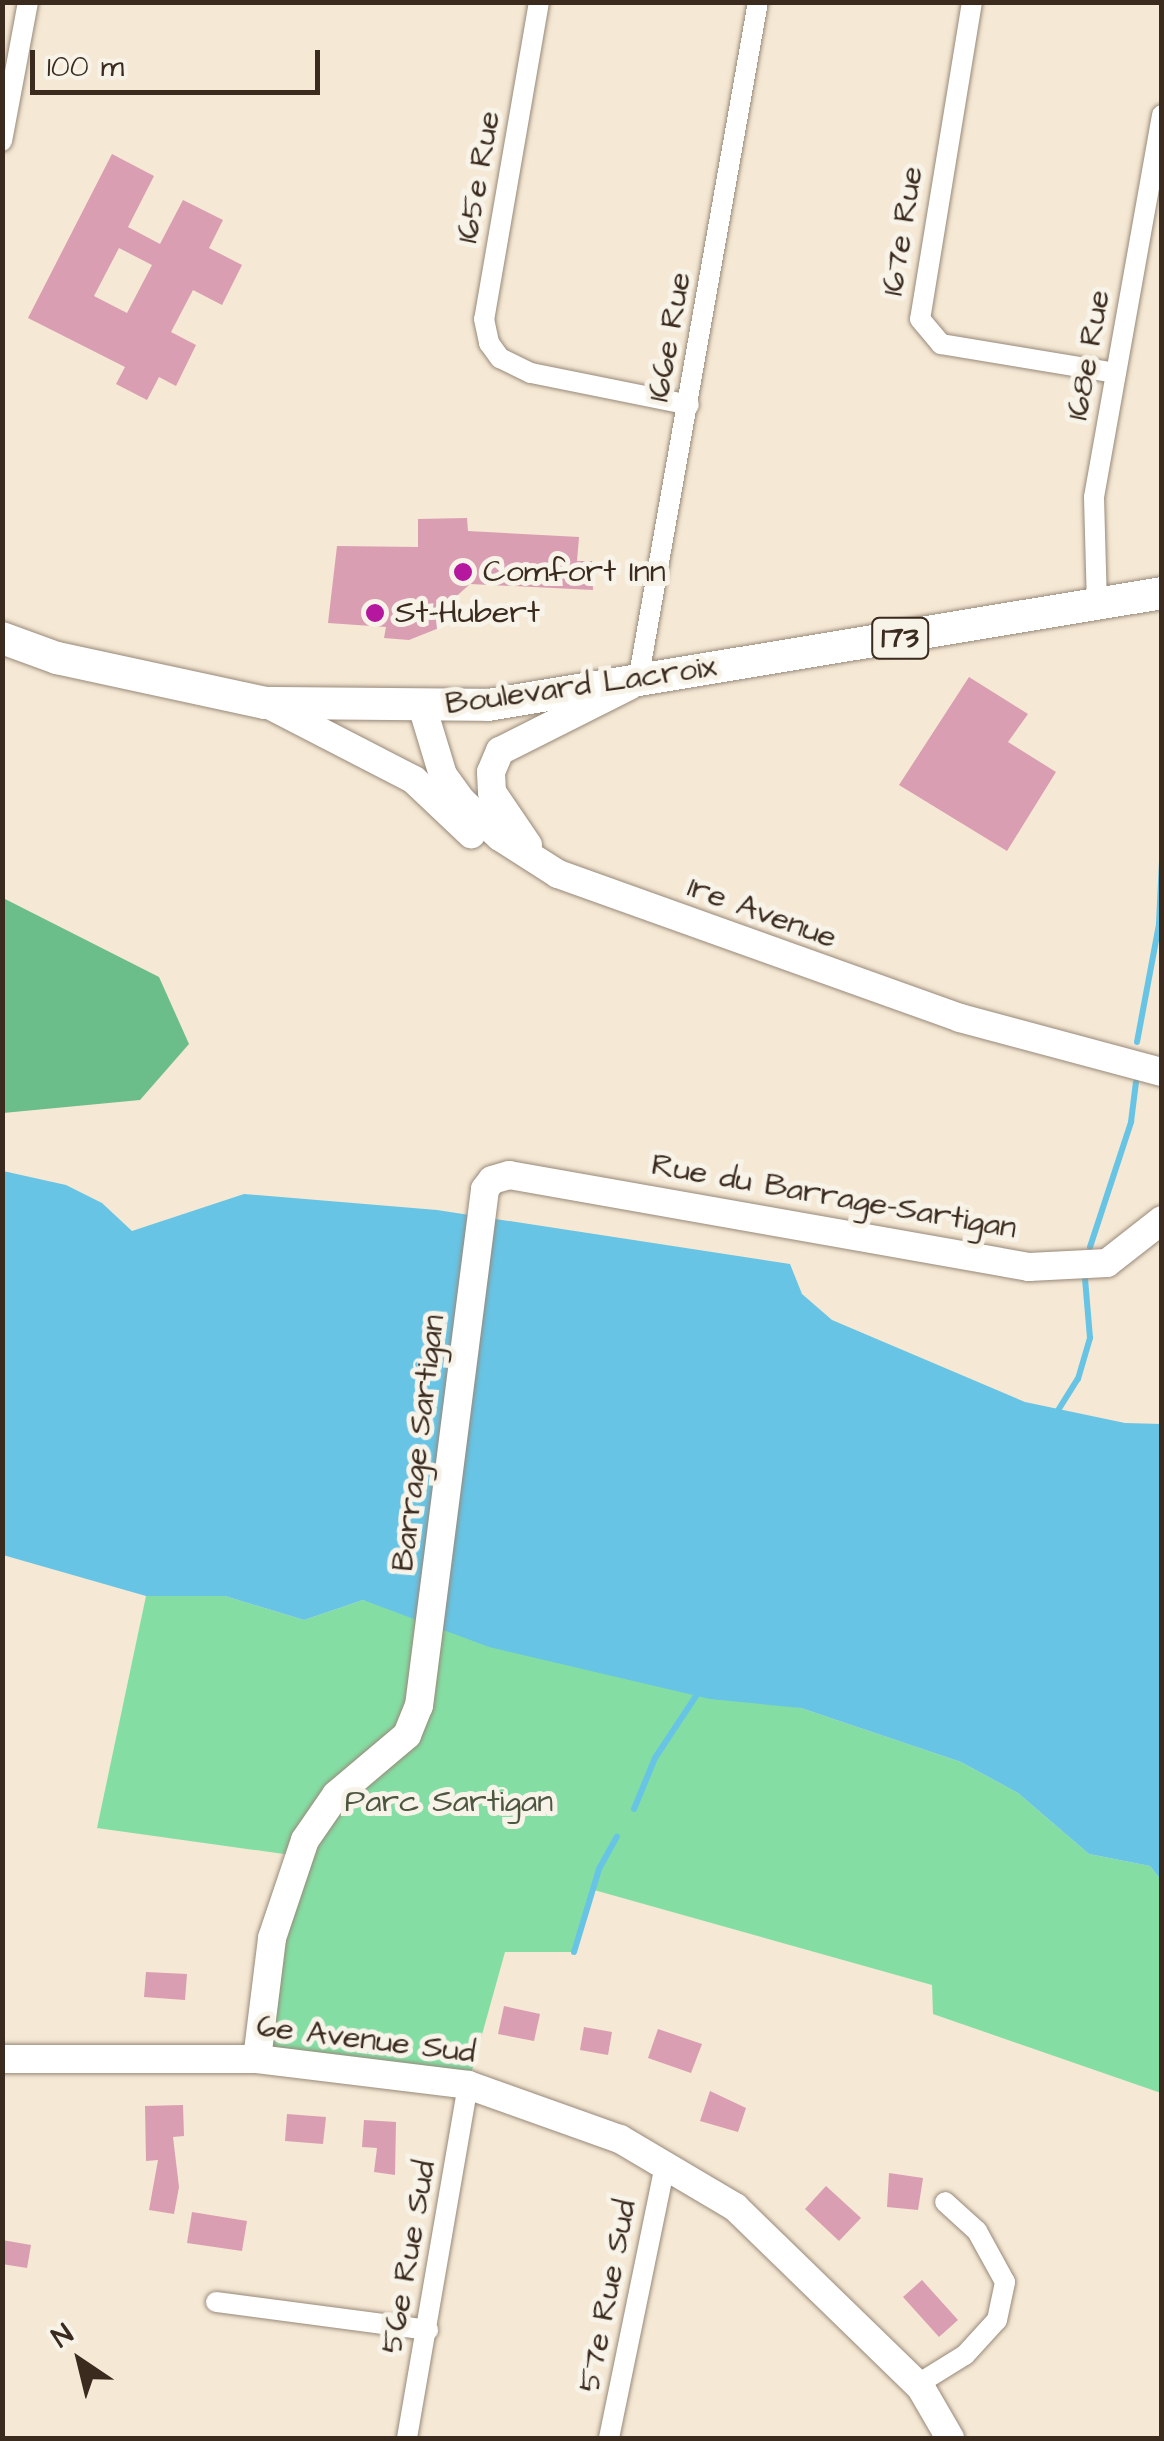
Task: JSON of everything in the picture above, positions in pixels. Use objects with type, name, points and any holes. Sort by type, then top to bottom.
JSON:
[{"type":"main road","name":"Boulevard Lacroix","points":[[2,638],[57,658],[265,703],[488,705],[1162,593]]},
{"type":"main road","points":[[558,874],[512,829],[492,792],[491,772],[500,752],[638,682]]},
{"type":"main road","points":[[265,703],[414,780],[458,825],[507,858],[558,874]]},
{"type":"main road","name":"1re Avenue","points":[[422,706],[443,776],[462,802],[500,838],[558,874],[960,1018],[1162,1072]]},
{"type":"main road","name":"Rue du Barrage-Sartigan","points":[[485,1188],[499,1175],[509,1175],[1029,1268],[1106,1263],[1162,1220]]},
{"type":"main road","name":"Barrage Sartigan","points":[[257,2058],[272,1938],[305,1840],[336,1794],[407,1735],[419,1706],[485,1188]]},
{"type":"main road","name":"6e Avenue Sud","points":[[2,2060],[257,2058],[468,2084],[620,2139],[735,2207],[918,2384],[950,2438]]},
{"type":"street","points":[[2,141],[28,2]]},
{"type":"street","name":"165e Rue","points":[[539,2],[484,320],[500,358],[531,374],[689,404]]},
{"type":"street","name":"166e Rue","points":[[638,682],[758,2]]},
{"type":"street","name":"167e Rue","points":[[972,2],[920,319],[941,344],[1116,373]]},
{"type":"street","name":"168e Rue","points":[[1097,606],[1094,497],[1162,116]]},
{"type":"street","name":"56e Rue Sud","points":[[407,2438],[468,2084]]},
{"type":"street","name":"57e Rue Sud","points":[[609,2438],[664,2166]]},
{"type":"street","points":[[918,2384],[965,2356],[998,2320],[1005,2282],[978,2231],[945,2202]]},
{"type":"street","points":[[216,2302],[428,2330]]},
{"type":"green space","points":[[3,898],[159,977],[189,1044],[140,1100],[3,1113]]},
{"type":"green space","name":"Parc Sartigan","points":[[146,1596],[225,1596],[304,1620],[363,1600],[801,1708],[961,1762],[1018,1793],[1089,1854],[1150,1866],[1161,1880],[1161,2093],[933,2014],[932,1985],[594,1890],[574,1952],[505,1952],[468,2085],[257,2059],[298,1856],[97,1828]]},
{"type":"water","points":[[3,1171],[66,1185],[102,1203],[132,1231],[244,1194],[437,1210],[790,1264],[802,1294],[832,1320],[1025,1402],[1125,1423],[1161,1424],[1161,1880],[1150,1866],[1089,1854],[1018,1793],[961,1762],[801,1708],[710,1699],[489,1647],[363,1600],[304,1620],[225,1596],[146,1596],[3,1555]]},
{"type":"building","points":[[112,154],[154,176],[128,227],[160,244],[183,200],[223,220],[209,248],[242,265],[222,305],[193,290],[171,332],[196,345],[176,386],[159,377],[147,400],[116,384],[125,367],[28,318]],"holes":[[[119,248],[152,265],[127,313],[94,296]]]},
{"type":"building","name":"Comfort Inn","points":[[467,518],[468,531],[579,537],[577,561],[592,561],[593,590],[470,584],[450,602],[444,626],[409,640],[384,638],[386,627],[328,623],[337,546],[418,547],[418,519]]},
{"type":"building","points":[[969,677],[1028,714],[1008,742],[1056,772],[1007,851],[899,785]]},
{"type":"building","points":[[146,1972],[187,1974],[185,2000],[144,1997]]},
{"type":"building","points":[[504,2006],[540,2014],[534,2041],[498,2034]]},
{"type":"building","points":[[584,2027],[612,2032],[608,2055],[580,2050]]},
{"type":"building","points":[[658,2029],[702,2044],[691,2073],[648,2058]]},
{"type":"building","points":[[710,2091],[746,2108],[738,2132],[700,2121]]},
{"type":"building","points":[[183,2105],[184,2136],[173,2137],[179,2187],[174,2214],[149,2210],[158,2160],[146,2161],[145,2106]]},
{"type":"building","points":[[287,2114],[326,2117],[323,2144],[285,2141]]},
{"type":"building","points":[[364,2120],[396,2122],[395,2175],[374,2172],[377,2148],[362,2147]]},
{"type":"building","points":[[889,2173],[923,2178],[918,2210],[887,2207]]},
{"type":"building","points":[[826,2186],[861,2218],[839,2241],[805,2209]]},
{"type":"building","points":[[192,2212],[247,2221],[242,2251],[187,2243]]},
{"type":"building","points":[[2,2240],[31,2245],[27,2268],[2,2264]]},
{"type":"building","points":[[922,2280],[958,2320],[939,2337],[903,2297]]},
{"type":"waterway","points":[[1137,1042],[1159,924],[1162,861]]},
{"type":"waterway","points":[[1090,1247],[1131,1122],[1136,1082]]},
{"type":"waterway","points":[[1057,1412],[1078,1379],[1090,1338],[1085,1279]]},
{"type":"waterway","points":[[634,1809],[655,1758],[698,1693]]},
{"type":"waterway","points":[[574,1952],[599,1869],[617,1837]]},
{"type":"place","name":"Comfort Inn","points":[[463,572]]},
{"type":"place","name":"St-Hubert","points":[[375,613]]}]
